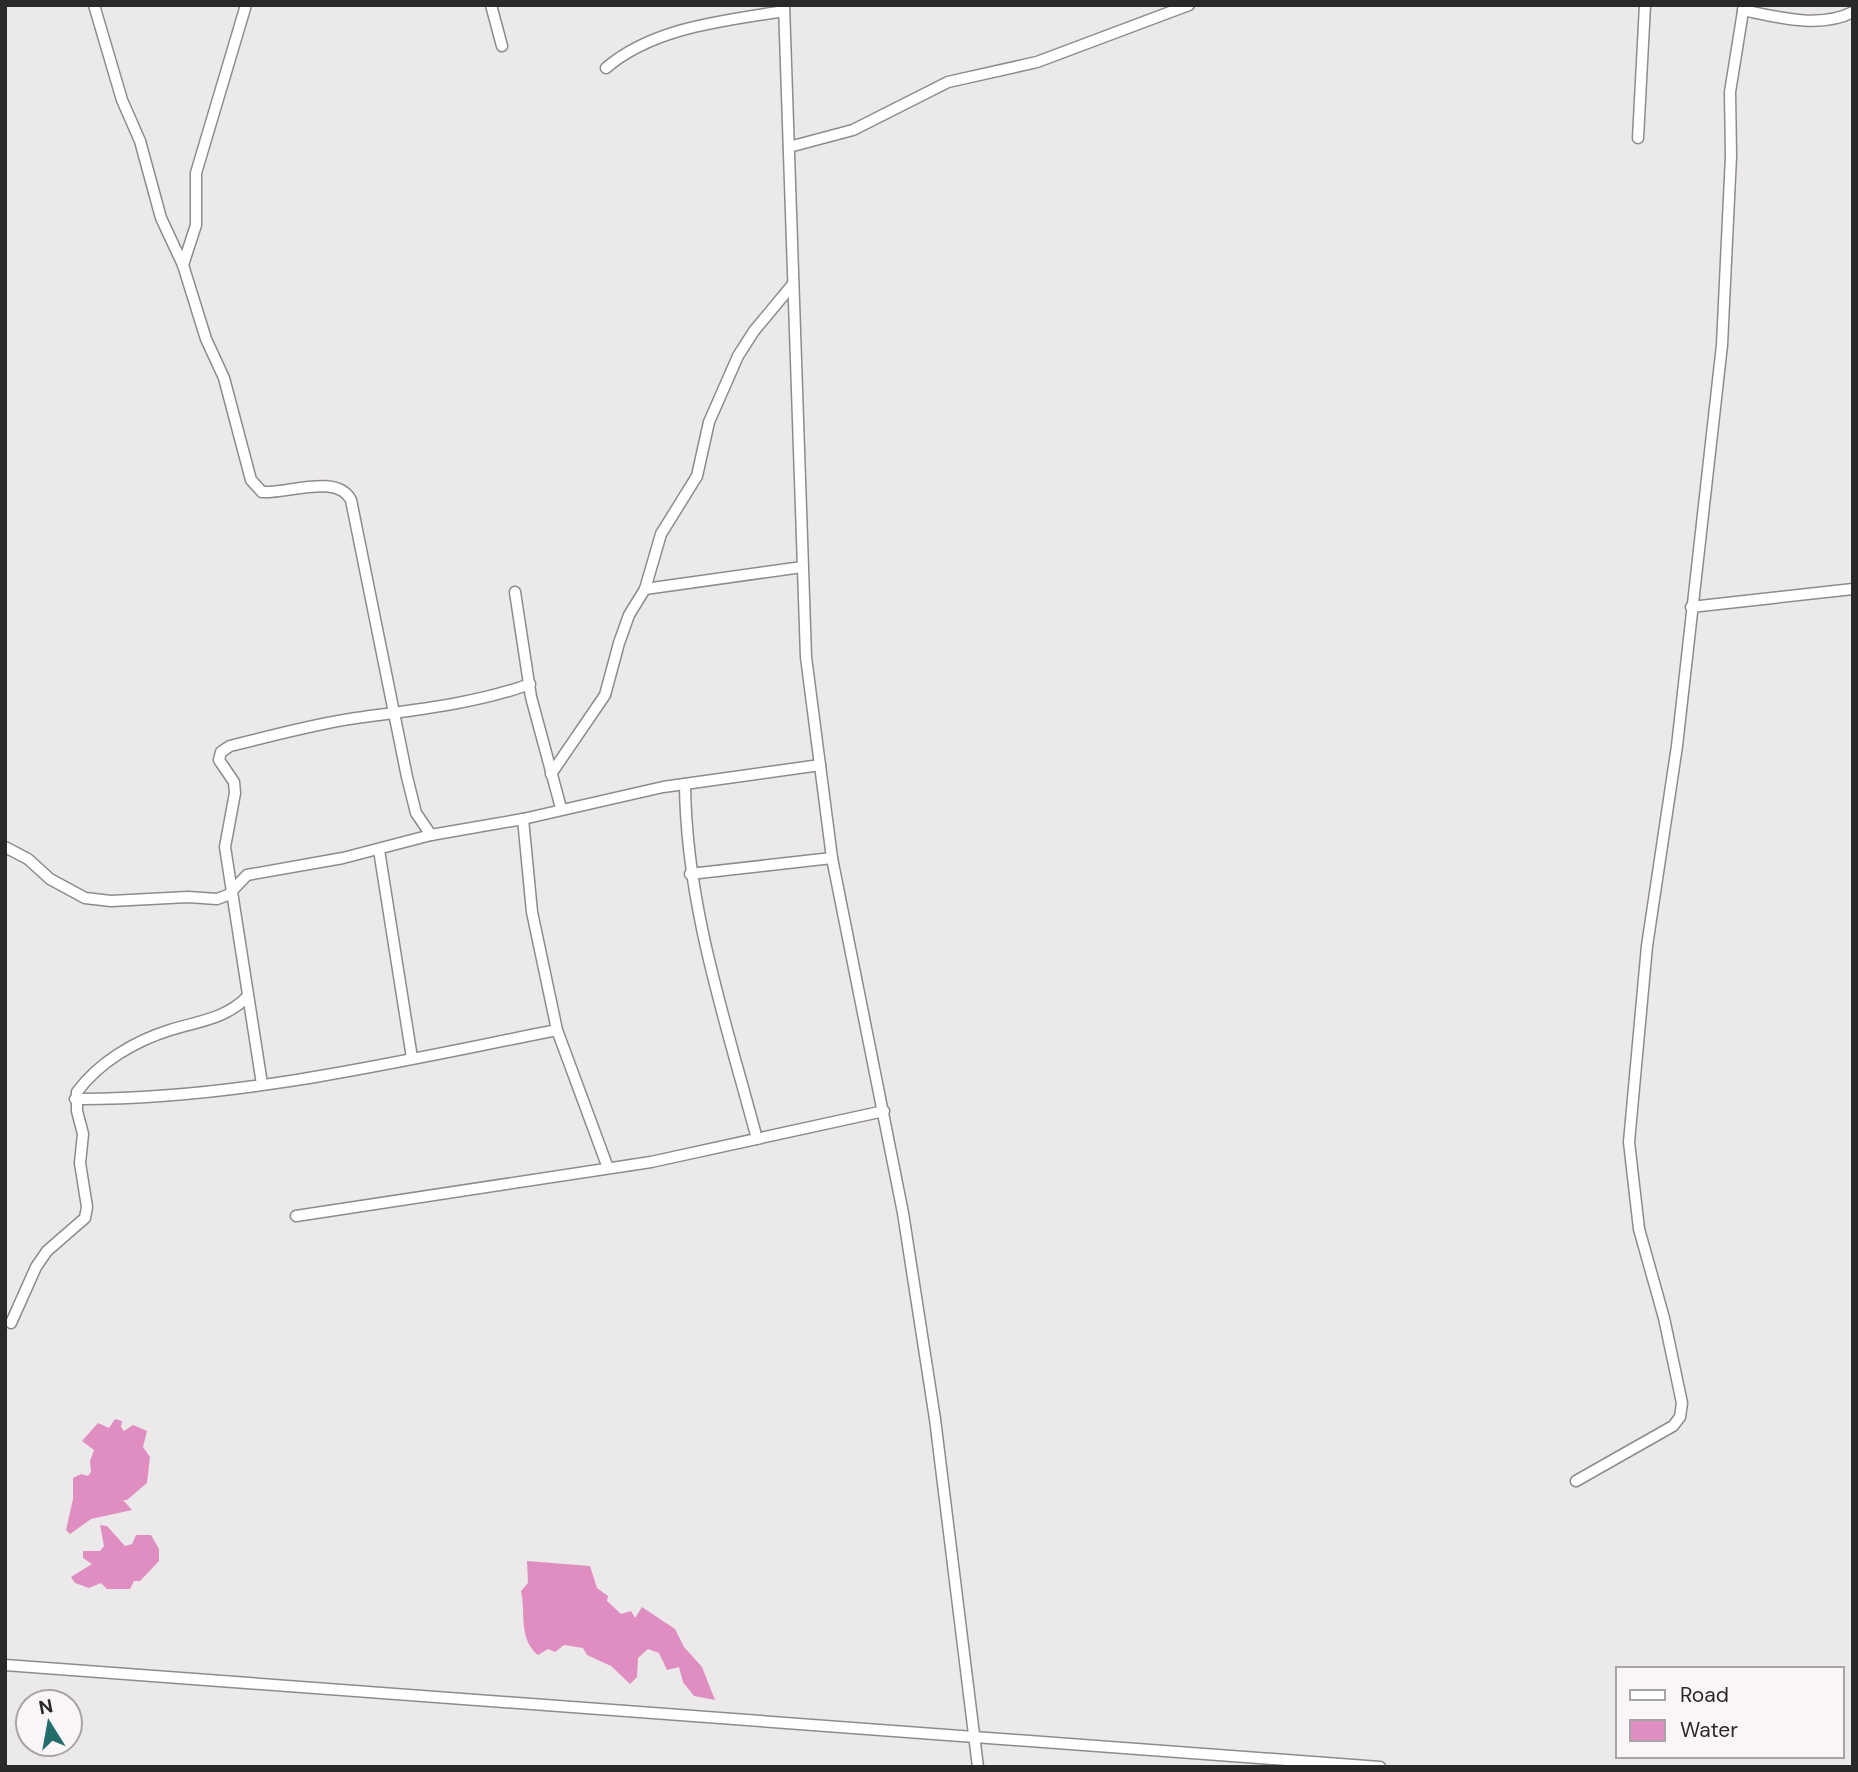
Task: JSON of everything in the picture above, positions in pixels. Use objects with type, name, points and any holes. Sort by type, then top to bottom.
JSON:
[{"type":"street","points":[[94,5],[122,100],[140,141],[161,218],[183,265],[206,340],[224,378],[240,446],[254,486],[270,493],[336,487],[348,493],[351,500],[416,813],[431,835]]},
{"type":"street","points":[[183,265],[196,225],[196,173],[246,5]]},
{"type":"street","points":[[491,5],[502,46]]},
{"type":"street","points":[[789,147],[853,130],[948,82],[1037,62],[1189,5]]},
{"type":"street","points":[[1638,138],[1645,5]]},
{"type":"street","points":[[606,68],[636,47],[686,29],[784,8],[806,657],[832,858],[903,1213],[935,1419],[978,1767]]},
{"type":"street","points":[[1576,1481],[1672,1426],[1680,1417],[1682,1403],[1667,1332],[1639,1229],[1629,1142],[1647,946],[1677,746],[1722,345],[1731,156],[1730,92],[1743,8],[1812,20],[1830,20],[1853,12]]},
{"type":"street","points":[[551,774],[604,695],[629,615],[645,589],[661,534],[697,477],[709,422],[738,356],[754,331],[793,284]]},
{"type":"street","points":[[645,589],[802,567]]},
{"type":"street","points":[[1691,607],[1853,589]]},
{"type":"street","points":[[515,592],[530,684],[561,808]]},
{"type":"street","points":[[262,1084],[225,847],[235,793],[234,782],[219,760],[221,752],[230,746],[340,721],[394,715],[506,693],[530,684]]},
{"type":"street","points":[[5,847],[28,859],[50,879],[85,898],[111,901],[188,897],[213,900],[222,898],[247,875],[379,850],[431,835],[523,819],[561,808],[685,783],[820,765]]},
{"type":"street","points":[[685,783],[685,838],[695,906],[757,1139]]},
{"type":"street","points":[[523,819],[532,912],[557,1030],[608,1168]]},
{"type":"street","points":[[379,850],[412,1058]]},
{"type":"street","points":[[690,874],[832,858]]},
{"type":"street","points":[[11,1323],[36,1267],[47,1251],[85,1218],[88,1207],[80,1163],[83,1134],[75,1099],[80,1088],[111,1058],[168,1031],[222,1015],[238,1006],[248,996]]},
{"type":"street","points":[[75,1099],[142,1100],[262,1084],[557,1030]]},
{"type":"street","points":[[296,1216],[651,1162],[884,1111]]},
{"type":"street","points":[[5,1665],[974,1739],[1380,1767]]},
{"type":"water","points":[[115,1419],[122,1421],[121,1427],[124,1431],[133,1425],[147,1431],[143,1447],[150,1457],[147,1483],[127,1500],[123,1500],[132,1510],[91,1519],[70,1534],[66,1530],[73,1499],[73,1478],[81,1474],[88,1476],[91,1472],[90,1461],[94,1450],[82,1441],[98,1423],[109,1428]]},
{"type":"water","points":[[100,1525],[107,1526],[125,1546],[132,1544],[136,1535],[151,1535],[159,1549],[159,1561],[140,1581],[134,1581],[130,1589],[107,1589],[101,1583],[89,1588],[75,1583],[71,1577],[92,1564],[83,1558],[83,1551],[100,1551],[104,1546]]},
{"type":"water","points":[[527,1561],[590,1566],[597,1588],[608,1596],[607,1601],[621,1614],[631,1611],[635,1618],[642,1607],[675,1629],[684,1647],[702,1667],[715,1700],[694,1696],[683,1682],[679,1667],[667,1670],[659,1653],[648,1649],[638,1658],[637,1677],[630,1684],[611,1666],[587,1655],[583,1648],[564,1645],[555,1652],[548,1649],[538,1655],[525,1634],[521,1591],[528,1583]]}]
